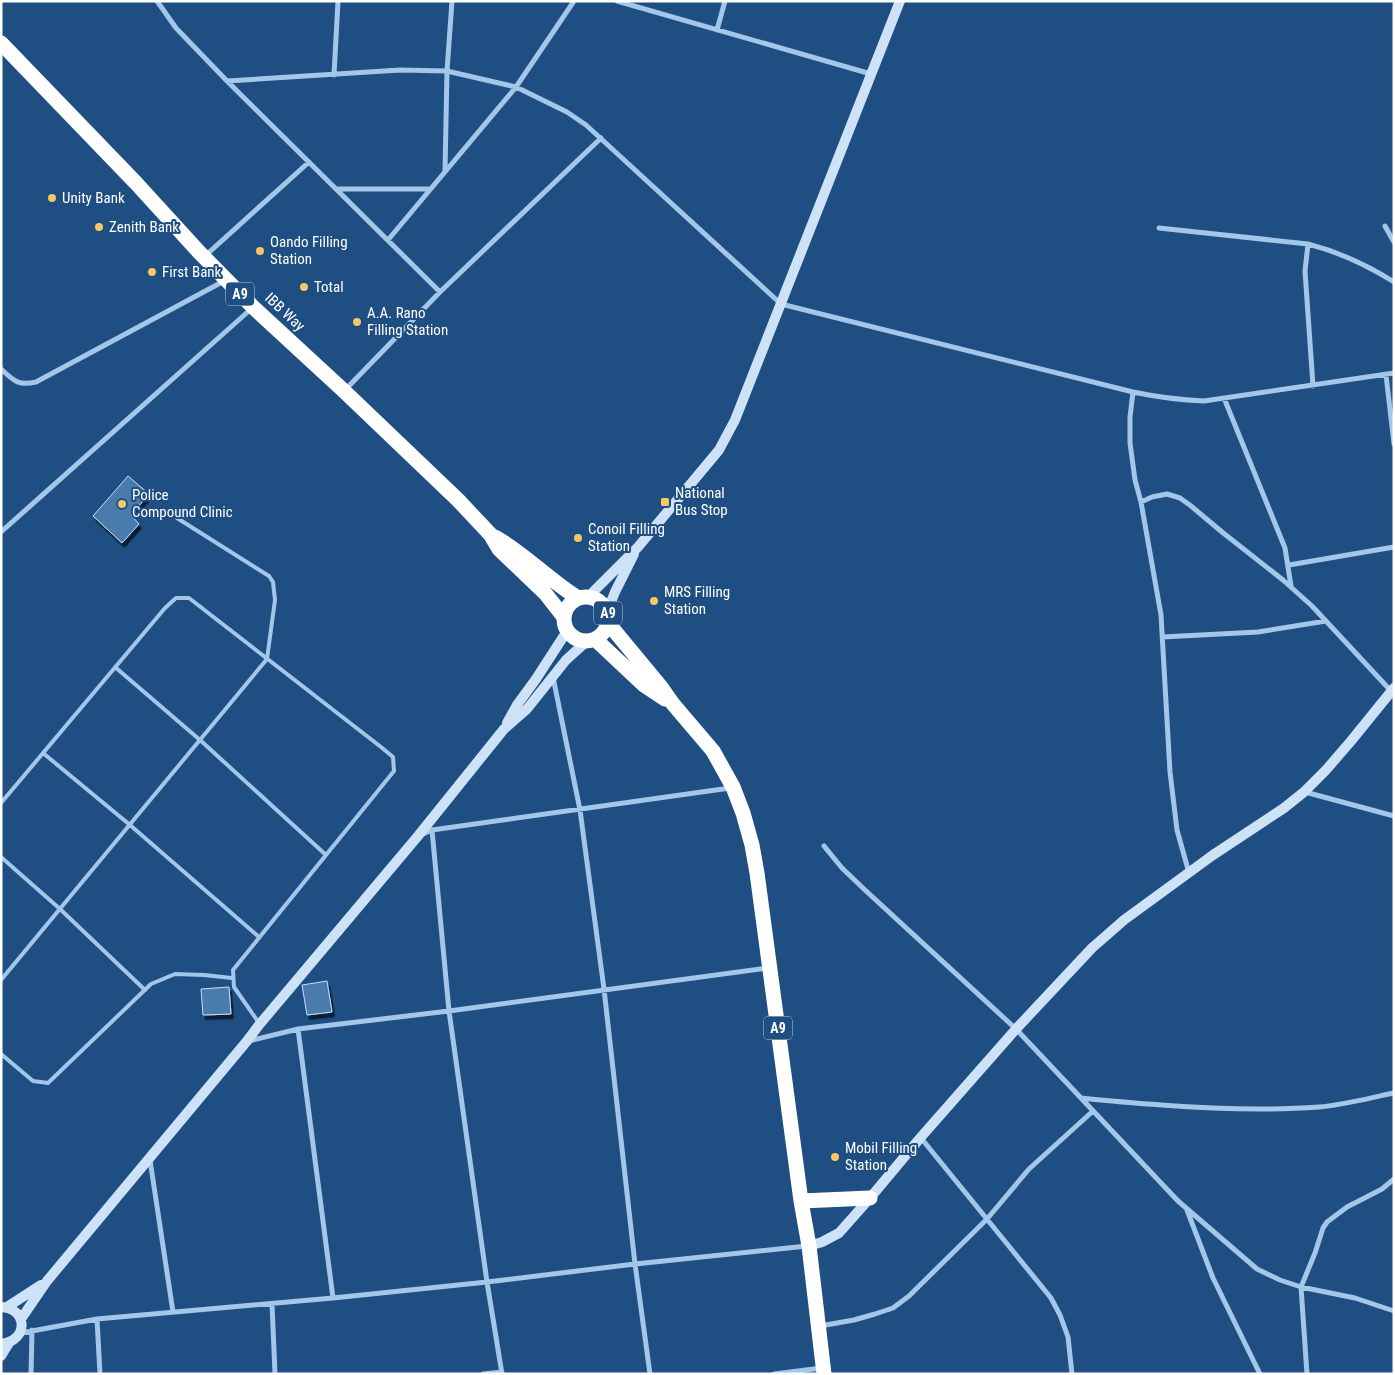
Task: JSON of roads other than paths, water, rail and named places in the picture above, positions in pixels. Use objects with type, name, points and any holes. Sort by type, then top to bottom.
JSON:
[{"type":"highway","name":"IBB Way","points":[[1,43],[253,307],[458,500],[490,534]]},
{"type":"highway","name":"A9","points":[[490,534],[512,547],[566,590],[583,597],[597,599],[604,604],[608,618],[673,704],[713,751],[733,787],[752,845],[757,874],[800,1201],[808,1246],[823,1371]]},
{"type":"highway","name":"A9","points":[[490,534],[499,549],[545,593],[572,637],[580,640],[591,640],[601,635],[608,618]]},
{"type":"highway","name":"A9","points":[[565,624],[566,608],[571,602],[583,597]]},
{"type":"highway","name":"A9","points":[[591,640],[644,684],[673,704]]},
{"type":"highway","points":[[800,1201],[870,1198]]},
{"type":"street","points":[[157,1],[176,28],[227,81],[440,292]]},
{"type":"street","points":[[334,75],[338,1]]},
{"type":"street","points":[[445,172],[447,71],[452,1]]},
{"type":"street","points":[[388,240],[516,87],[574,1]]},
{"type":"street","points":[[617,1],[871,74]]},
{"type":"street","points":[[717,30],[725,1]]},
{"type":"street","points":[[583,597],[638,547],[719,450],[735,420],[900,1]]},
{"type":"street","points":[[227,81],[400,70],[447,71],[516,87],[567,112],[586,125],[781,304],[1158,398],[1204,402],[1394,374]]},
{"type":"street","points":[[344,391],[440,292],[601,138]]},
{"type":"street","points":[[204,257],[309,162]]},
{"type":"street","points":[[337,189],[430,189]]},
{"type":"street","points":[[1385,226],[1394,242]]},
{"type":"street","points":[[1160,228],[1308,244],[1352,259],[1394,282]]},
{"type":"street","points":[[1308,244],[1305,271],[1313,386]]},
{"type":"street","points":[[1,369],[15,382],[24,385],[36,382],[227,280]]},
{"type":"street","points":[[1,532],[253,307]]},
{"type":"street","points":[[1386,375],[1394,444]]},
{"type":"street","points":[[1133,392],[1130,442],[1135,480],[1141,502],[1161,615],[1171,782],[1176,830],[1189,873]]},
{"type":"street","points":[[1224,398],[1285,548],[1291,587]]},
{"type":"street","points":[[20,1333],[97,1319],[333,1298],[808,1246],[822,1242],[839,1233],[1016,1029],[1092,948],[1124,920],[1304,792],[1326,770],[1393,690],[1312,606],[1291,587],[1180,498],[1167,494],[1152,497],[1141,502]]},
{"type":"street","points":[[608,618],[615,592],[638,547]]},
{"type":"street","points":[[1289,565],[1394,548]]},
{"type":"street","points":[[1162,637],[1258,632],[1326,621]]},
{"type":"street","points":[[504,729],[517,704],[536,679],[565,624]]},
{"type":"street","points":[[21,1319],[46,1281],[418,836],[504,729],[527,709],[566,660],[591,640]]},
{"type":"street","points":[[553,676],[580,810],[604,989],[635,1264],[650,1374]]},
{"type":"street","points":[[418,836],[432,830],[733,787]]},
{"type":"street","points":[[1304,792],[1394,816]]},
{"type":"street","points":[[432,830],[449,1011],[486,1282],[502,1373],[484,1374]]},
{"type":"street","points":[[824,846],[842,868],[865,890],[1016,1029],[1186,1208],[1256,1269],[1301,1287],[1355,1298],[1394,1311]]},
{"type":"street","points":[[247,1041],[298,1029],[449,1011],[770,967]]},
{"type":"street","points":[[298,1029],[333,1298]]},
{"type":"street","points":[[1081,1098],[1207,1109],[1265,1110],[1320,1107],[1394,1093]]},
{"type":"street","points":[[818,1326],[854,1320],[893,1308],[909,1296],[987,1219],[1030,1169],[1093,1111]]},
{"type":"street","points":[[921,1137],[1051,1298],[1068,1336],[1072,1374]]},
{"type":"street","points":[[149,1157],[173,1312]]},
{"type":"street","points":[[1307,1374],[1301,1287],[1323,1228],[1327,1222],[1347,1207],[1382,1189],[1394,1179]]},
{"type":"street","points":[[1186,1208],[1213,1278],[1260,1374]]},
{"type":"street","points":[[4,1307],[46,1281]]},
{"type":"street","points":[[272,1304],[275,1374]]},
{"type":"street","points":[[1,1356],[5,1344],[16,1339],[22,1326],[21,1319],[17,1313],[12,1309],[4,1307]]},
{"type":"street","points":[[97,1319],[100,1374]]},
{"type":"street","points":[[31,1374],[32,1330]]},
{"type":"street","points":[[774,1374],[823,1371]]},
{"type":"lane","points":[[1,980],[268,659],[275,600],[273,582],[269,576],[177,518]]},
{"type":"lane","points":[[1,803],[165,608],[176,598],[189,598],[393,757],[394,771],[233,970],[234,987],[259,1024]]},
{"type":"lane","points":[[115,667],[200,740],[326,855]]},
{"type":"lane","points":[[43,753],[130,825],[259,937]]},
{"type":"lane","points":[[1,857],[145,990]]},
{"type":"lane","points":[[1,1054],[33,1081],[48,1082],[151,984],[175,974],[232,978]]},
{"type":"place","name":"Unity Bank","points":[[52,198]]},
{"type":"place","name":"Zenith Bank","points":[[99,227]]},
{"type":"place","name":"Oando Filling Station","points":[[260,251]]},
{"type":"place","name":"First Bank","points":[[152,272]]},
{"type":"place","name":"Total","points":[[304,287]]},
{"type":"place","name":"A.A. Rano Filling Station","points":[[357,322]]},
{"type":"place","name":"National Bus Stop","points":[[665,502]]},
{"type":"place","name":"Police Compound Clinic","points":[[122,504]]},
{"type":"place","name":"Conoil Filling Station","points":[[578,538]]},
{"type":"place","name":"MRS Filling Station","points":[[654,601]]},
{"type":"place","name":"Mobil Filling Station","points":[[835,1157]]}]
